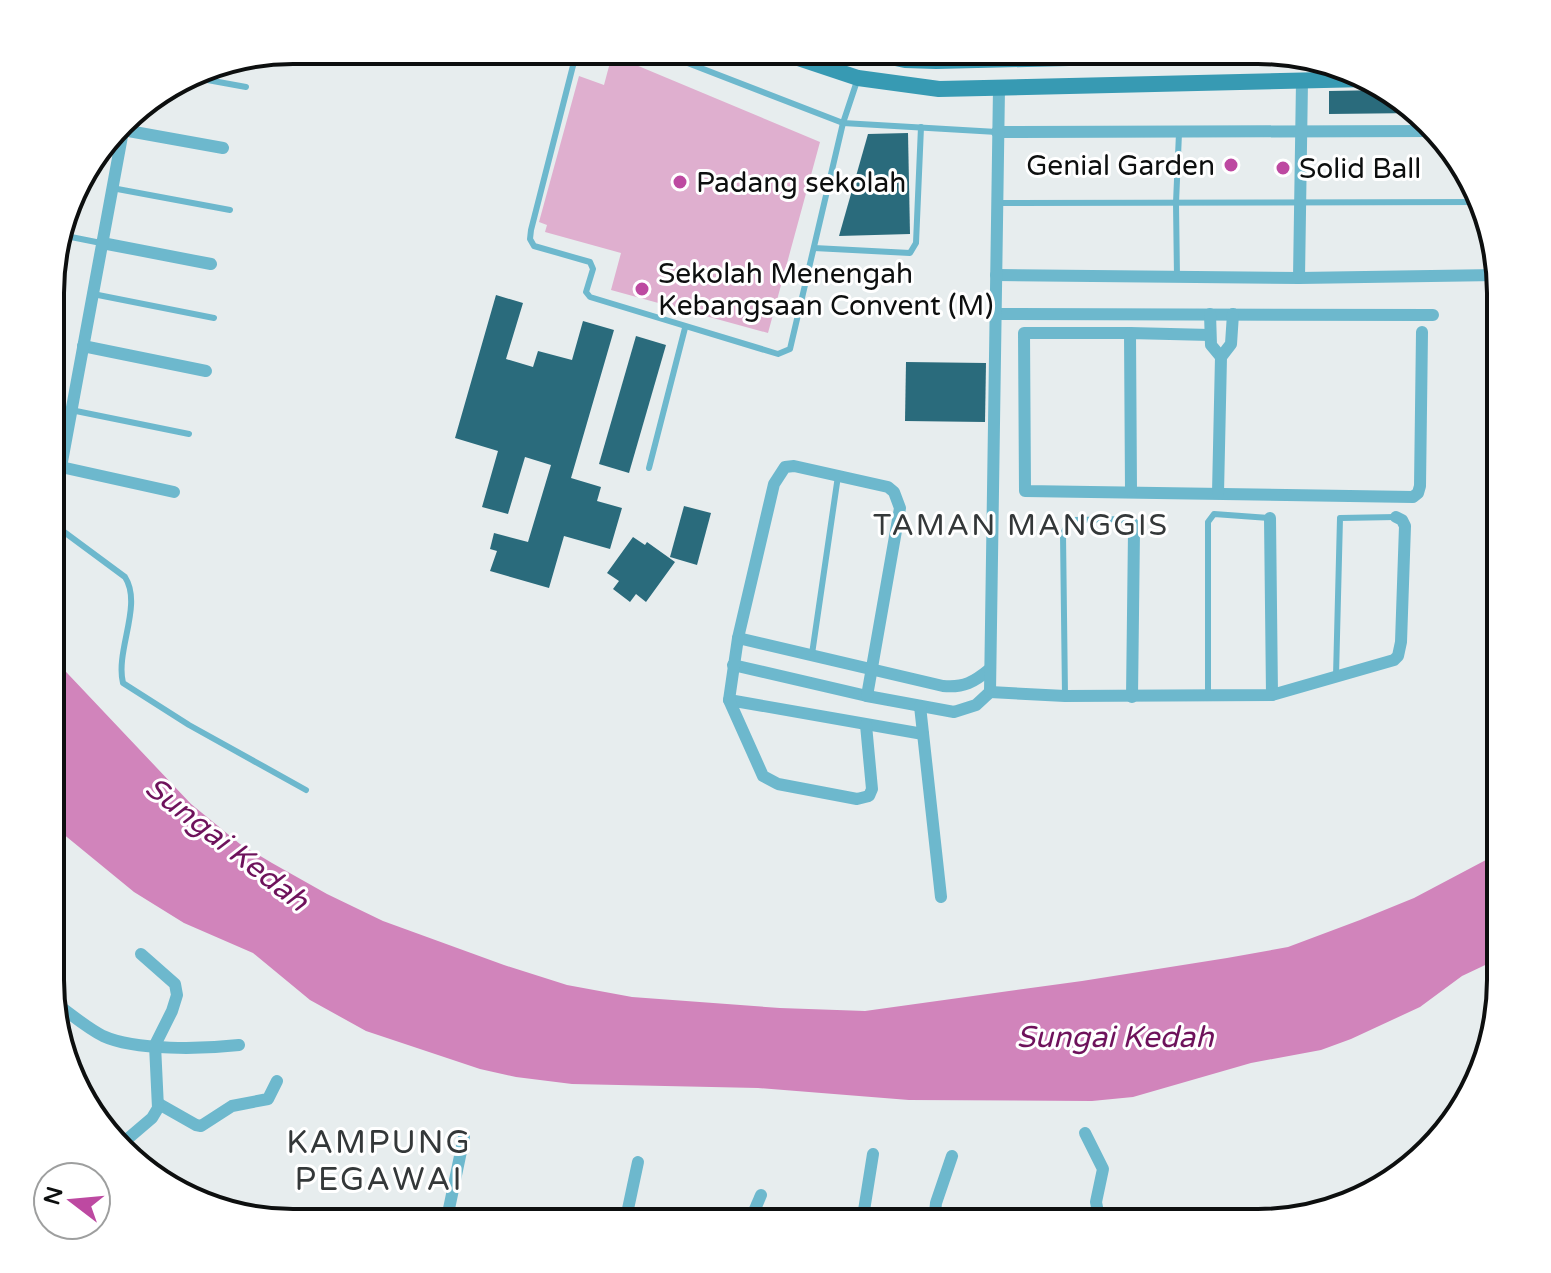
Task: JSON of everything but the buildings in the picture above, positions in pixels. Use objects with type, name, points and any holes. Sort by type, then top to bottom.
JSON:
[{"type":"main road","points":[[816,64],[858,78],[939,89],[1341,80]]},
{"type":"street","points":[[1299,278],[1302,81]]},
{"type":"street","points":[[990,692],[999,88]]},
{"type":"street","points":[[135,128],[223,148]]},
{"type":"street","points":[[997,132],[1420,131]]},
{"type":"street","points":[[64,450],[121,142]]},
{"type":"street","points":[[102,243],[211,264]]},
{"type":"street","points":[[996,275],[1299,278],[1487,275]]},
{"type":"street","points":[[996,314],[1433,315]]},
{"type":"street","points":[[1210,314],[1211,345],[1221,357]]},
{"type":"street","points":[[1218,493],[1221,357],[1231,344],[1233,314]]},
{"type":"street","points":[[1210,335],[1024,333],[1025,491],[1413,497],[1418,493],[1422,332]]},
{"type":"street","points":[[1130,333],[1131,491]]},
{"type":"street","points":[[83,346],[206,371]]},
{"type":"street","points":[[866,725],[872,789],[869,796],[857,799],[778,784],[763,776],[729,700],[738,638],[774,484],[785,467],[794,466],[888,487],[894,492],[900,508],[867,696]]},
{"type":"street","points":[[64,468],[174,492]]},
{"type":"street","points":[[733,665],[867,696],[959,712],[976,705],[990,692],[1132,697],[1272,695],[1394,660],[1400,651],[1405,526],[1396,517]]},
{"type":"street","points":[[1270,518],[1272,695]]},
{"type":"street","points":[[1126,519],[1133,524],[1134,531],[1132,697]]},
{"type":"street","points":[[738,638],[943,686],[961,687],[974,682],[990,669]]},
{"type":"street","points":[[729,700],[923,734]]},
{"type":"street","points":[[920,706],[941,897]]},
{"type":"street","points":[[128,1139],[152,1118],[159,1104],[155,1045],[172,1011],[177,988],[141,954]]},
{"type":"street","points":[[66,1010],[108,1038],[208,1048],[239,1045]]},
{"type":"street","points":[[159,1104],[201,1126],[232,1106],[268,1099],[277,1081]]},
{"type":"street","points":[[1085,1133],[1103,1169],[1097,1209]]},
{"type":"street","points":[[449,1209],[464,1137]]},
{"type":"street","points":[[864,1209],[873,1154]]},
{"type":"street","points":[[935,1209],[952,1156]]},
{"type":"street","points":[[628,1209],[638,1162]]},
{"type":"street","points":[[755,1209],[761,1195]]},
{"type":"lane","points":[[574,64],[530,239],[534,246],[590,262],[593,269],[586,292],[590,297],[778,354],[790,349],[843,123],[858,78]]},
{"type":"lane","points":[[690,64],[843,123],[997,132]]},
{"type":"lane","points":[[208,80],[246,87]]},
{"type":"lane","points":[[814,248],[910,253],[916,243],[921,127]]},
{"type":"lane","points":[[1177,277],[1179,133]]},
{"type":"lane","points":[[112,188],[230,210]]},
{"type":"lane","points":[[997,203],[1468,202]]},
{"type":"lane","points":[[71,237],[102,243]]},
{"type":"lane","points":[[93,294],[214,318]]},
{"type":"lane","points":[[649,468],[685,328]]},
{"type":"lane","points":[[71,410],[189,434]]},
{"type":"lane","points":[[812,656],[838,476]]},
{"type":"lane","points":[[1208,697],[1208,522],[1214,514],[1270,518]]},
{"type":"lane","points":[[1336,676],[1340,518],[1396,517]]},
{"type":"lane","points":[[1065,696],[1063,534],[1073,520],[1126,519]]},
{"type":"lane","points":[[64,532],[125,577],[130,585],[123,683],[189,725],[306,790]]},
{"type":"shaded area","name":"Padang sekolah","points":[[610,64],[634,64],[820,142],[768,333],[611,290],[621,253],[545,232],[547,225],[539,222],[579,76],[604,85]]},
{"type":"water","name":"Sungai Kedah","points":[[64,670],[191,804],[240,844],[327,894],[383,921],[567,985],[632,997],[865,1011],[1082,981],[1288,947],[1414,898],[1487,859],[1487,964],[1462,976],[1420,1007],[1351,1039],[1321,1050],[1251,1063],[1133,1097],[1092,1101],[909,1100],[758,1088],[572,1084],[480,1069],[366,1031],[310,1000],[253,953],[184,923],[134,892],[64,835]]},
{"type":"place","name":"Genial Garden","points":[[1231,165]]},
{"type":"place","name":"Solid Ball","points":[[1283,168]]},
{"type":"place","name":"Padang sekolah","points":[[680,182]]},
{"type":"place","name":"Sekolah Menengah Kebangsaan Convent (M)","points":[[642,289]]},
{"type":"district","name":"TAMAN MANGGIS","points":[[1021,525]]},
{"type":"district","name":"KAMPUNG PEGAWAI","points":[[379,1160]]}]
